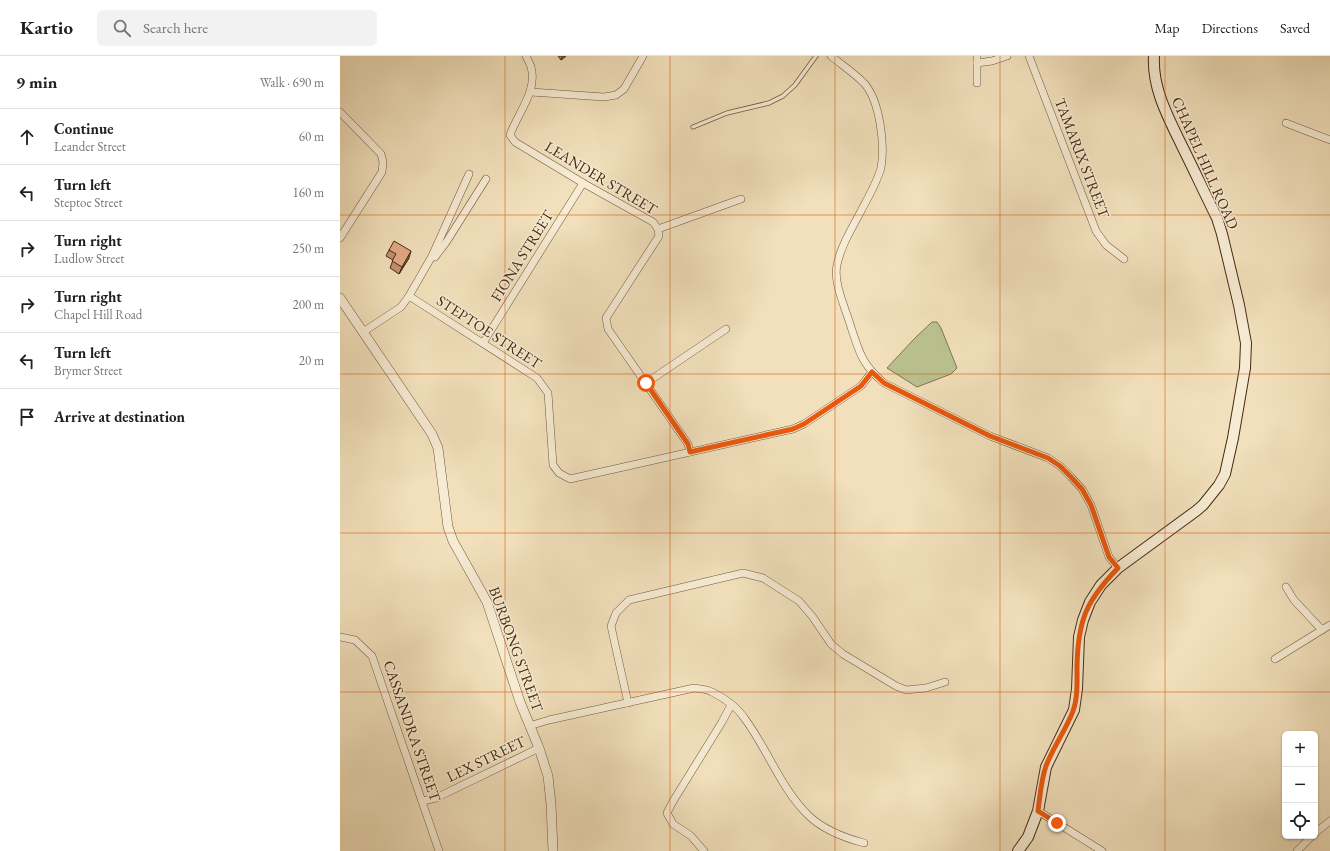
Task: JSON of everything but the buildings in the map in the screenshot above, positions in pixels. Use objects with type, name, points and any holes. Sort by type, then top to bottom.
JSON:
[{"type":"main road","name":"CHAPEL HILL ROAD","points":[[1018,851],[1028,837],[1038,811],[1046,767],[1074,710],[1077,688],[1079,637],[1083,620],[1090,602],[1101,585],[1118,568],[1196,512],[1212,496],[1225,474],[1229,460],[1244,376],[1246,354],[1244,326],[1222,234],[1156,88],[1153,66],[1154,56]]},
{"type":"street","points":[[526,56],[532,68],[531,92],[604,97],[616,94],[624,89],[642,56]]},
{"type":"street","points":[[831,56],[864,84],[873,97],[877,109],[882,144],[881,167],[877,180],[842,250],[837,266],[837,280],[857,347],[866,364],[884,383],[990,436],[1048,458],[1060,466],[1082,489],[1091,505],[1109,557],[1118,568]]},
{"type":"street","points":[[977,83],[977,60],[992,61],[1007,56]]},
{"type":"street","name":"TAMARIX STREET","points":[[1029,56],[1096,231],[1106,245],[1124,260]]},
{"type":"street","name":"LEANDER STREET","points":[[531,92],[514,124],[510,135],[515,142],[583,183],[653,222],[658,229],[659,236],[606,318],[608,329],[688,444],[690,452]]},
{"type":"street","points":[[340,112],[380,154],[383,162],[382,172],[340,238]]},
{"type":"street","points":[[1286,123],[1330,140]]},
{"type":"street","points":[[363,332],[401,307],[409,296],[428,264],[469,174]]},
{"type":"street","points":[[428,264],[447,241],[486,179]]},
{"type":"street","name":"FIONA STREET","points":[[483,343],[583,183]]},
{"type":"street","points":[[658,229],[742,199]]},
{"type":"street","name":"STEPTOE STREET","points":[[409,296],[537,378],[548,393],[553,465],[559,474],[570,479],[793,429],[804,424],[861,386],[872,372]]},
{"type":"street","name":"BURBONG STREET","points":[[340,298],[432,434],[438,448],[448,527],[453,541],[487,602],[520,702],[539,748],[548,776],[553,851]]},
{"type":"street","points":[[646,383],[726,329]]},
{"type":"street","points":[[628,703],[610,626],[616,613],[629,600],[743,573],[763,578],[799,601],[812,616],[831,644],[844,654],[896,686],[906,690],[926,688],[945,682]]},
{"type":"street","points":[[1286,587],[1294,600],[1322,630]]},
{"type":"street","points":[[1275,659],[1330,625]]},
{"type":"street","name":"CASSANDRA STREET","points":[[340,637],[355,640],[372,656],[439,851]]},
{"type":"street","points":[[529,726],[549,720],[694,688],[711,691],[731,705],[745,718],[796,801],[810,817],[826,828],[849,839],[864,843]]},
{"type":"street","points":[[704,851],[691,836],[673,824],[667,813],[731,705]]},
{"type":"street","name":"LEX STREET","points":[[422,801],[436,798],[539,748]]},
{"type":"street","points":[[1038,811],[1102,851]]},
{"type":"street","points":[[1318,831],[1330,821]]},
{"type":"street","points":[[1297,851],[1309,839]]},
{"type":"lane","points":[[693,127],[727,113],[769,104],[783,96],[795,85],[816,56]]},
{"type":"green space","points":[[932,322],[937,322],[941,328],[957,368],[951,374],[917,387],[887,368]]},
{"type":"route","points":[[646,383],[688,444],[690,452],[793,429],[804,424],[861,386],[872,372],[884,383],[990,436],[1048,458],[1060,466],[1071,477],[1082,489],[1091,505],[1109,557],[1118,568],[1101,585],[1090,602],[1083,620],[1079,637],[1077,688],[1074,710],[1046,767],[1038,811],[1057,823]]}]
